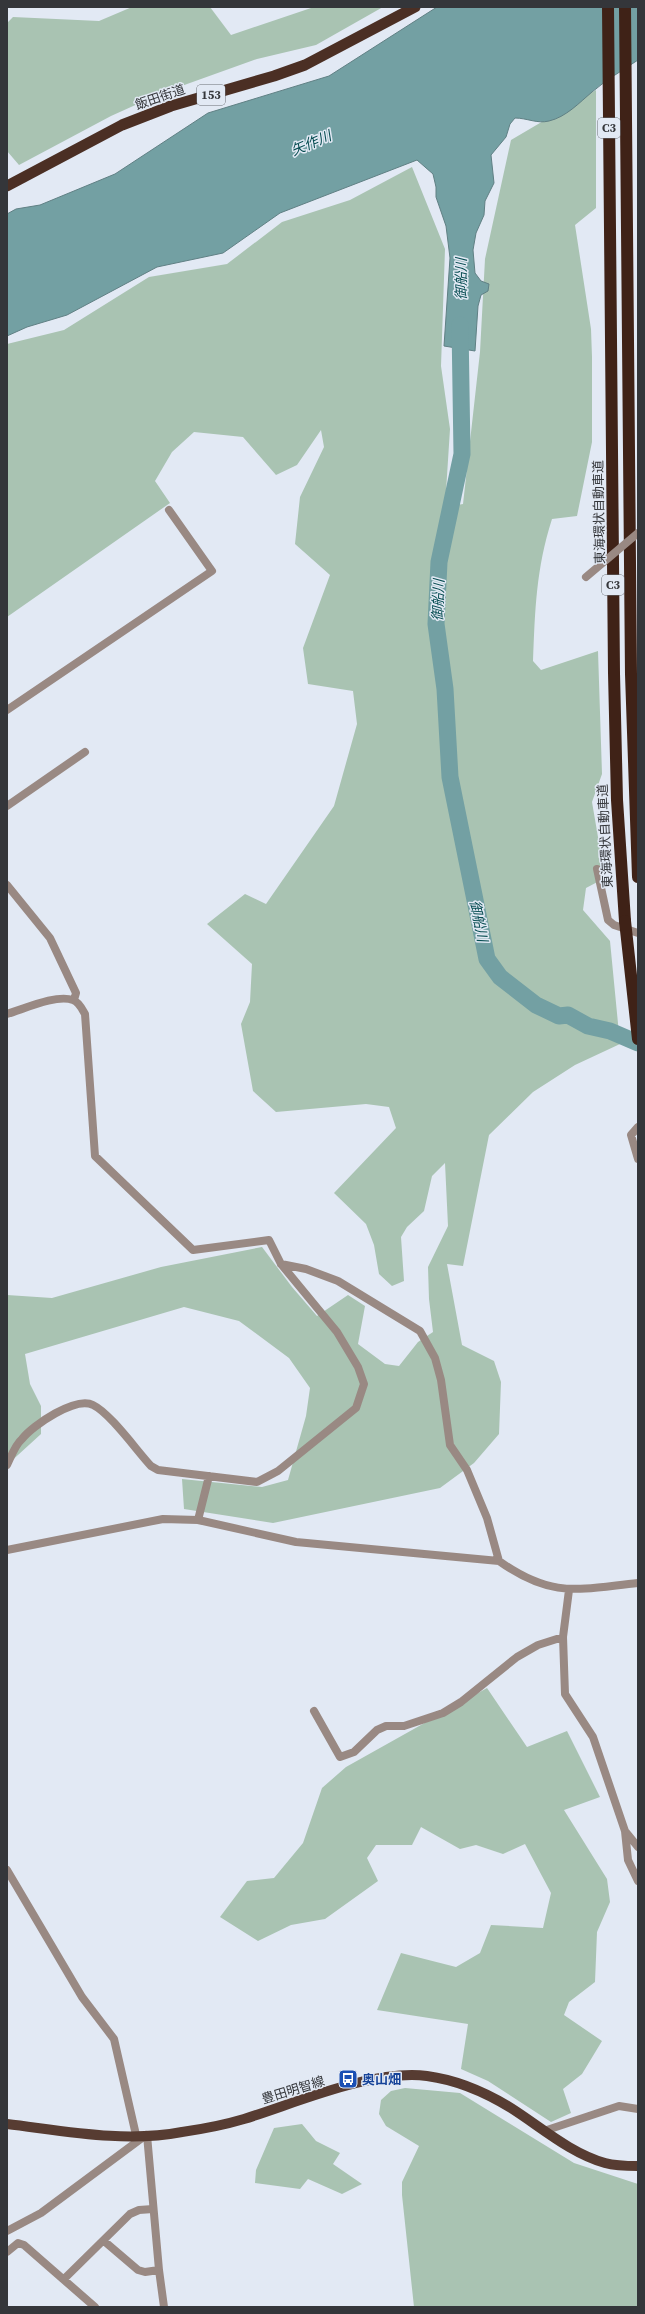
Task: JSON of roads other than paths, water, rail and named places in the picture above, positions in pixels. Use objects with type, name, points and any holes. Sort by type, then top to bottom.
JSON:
[{"type":"highway","name":"飯田街道","points":[[7,186],[122,125],[171,106],[274,76],[305,65],[415,7]]},
{"type":"highway","name":"東海環状自動車道","points":[[608,7],[614,681],[617,800],[625,921],[638,1039]]},
{"type":"highway","name":"C3","points":[[625,7],[631,674],[638,877]]},
{"type":"main road","name":"豊田明智線","points":[[7,2124],[91,2135],[147,2135],[181,2133],[242,2119],[305,2099],[385,2078],[426,2076],[459,2083],[482,2093],[510,2108],[581,2154],[605,2163],[638,2166]]},
{"type":"street","points":[[7,710],[212,571],[169,510]]},
{"type":"street","points":[[586,577],[638,533]]},
{"type":"street","points":[[7,806],[85,752]]},
{"type":"street","points":[[597,869],[608,920],[614,925],[638,933]]},
{"type":"street","points":[[7,885],[50,938],[76,994],[74,1000]]},
{"type":"street","points":[[7,1014],[58,999],[74,1000],[85,1014],[95,1156],[194,1250],[269,1240],[282,1264],[336,1332],[358,1367],[364,1384],[356,1408],[278,1471],[257,1482],[158,1470],[151,1466],[104,1413],[92,1404],[79,1402],[56,1413],[21,1439],[7,1465]]},
{"type":"street","points":[[638,1127],[631,1135],[638,1159]]},
{"type":"street","points":[[282,1264],[306,1269],[338,1281],[420,1331],[435,1358],[441,1380],[450,1445],[467,1470],[487,1518],[499,1562]]},
{"type":"street","points":[[198,1520],[209,1476]]},
{"type":"street","points":[[7,1550],[163,1519],[198,1520],[296,1542],[499,1562],[517,1574],[540,1584],[570,1590],[638,1583]]},
{"type":"street","points":[[570,1590],[564,1637],[565,1694],[593,1737],[624,1831],[628,1860],[638,1881]]},
{"type":"street","points":[[314,1711],[340,1757],[354,1752],[377,1730],[386,1726],[404,1726],[443,1713],[461,1702],[517,1658],[538,1645],[564,1637]]},
{"type":"street","points":[[624,1831],[638,1847]]},
{"type":"street","points":[[7,1870],[82,1997],[114,2039],[136,2135]]},
{"type":"street","points":[[544,2131],[619,2106],[638,2109]]},
{"type":"street","points":[[147,2135],[159,2270],[164,2307]]},
{"type":"street","points":[[7,2230],[41,2212],[147,2135]]},
{"type":"street","points":[[64,2279],[130,2214],[139,2210],[153,2209]]},
{"type":"street","points":[[104,2241],[138,2270],[144,2272],[159,2270]]},
{"type":"street","points":[[7,2252],[18,2244],[24,2245],[95,2307]]},
{"type":"water","name":"矢作川","points":[[437,7],[638,7],[638,60],[603,83],[572,109],[555,119],[545,122],[515,118],[510,124],[506,137],[491,155],[494,183],[485,201],[484,215],[476,233],[473,250],[475,273],[481,281],[489,284],[488,291],[481,295],[478,306],[475,351],[444,346],[450,258],[446,226],[436,197],[436,187],[433,174],[417,160],[280,213],[223,253],[157,267],[67,315],[27,327],[7,336],[7,214],[16,209],[40,205],[115,174],[208,113],[329,76]]},
{"type":"waterway","name":"御船川","points":[[460,325],[462,454],[439,562],[436,624],[445,689],[450,777],[487,959],[500,977],[536,1005],[559,1016],[568,1015],[588,1026],[610,1031],[638,1043]]},
{"type":"place","name":"奥山畑","points":[[348,2079]]}]
